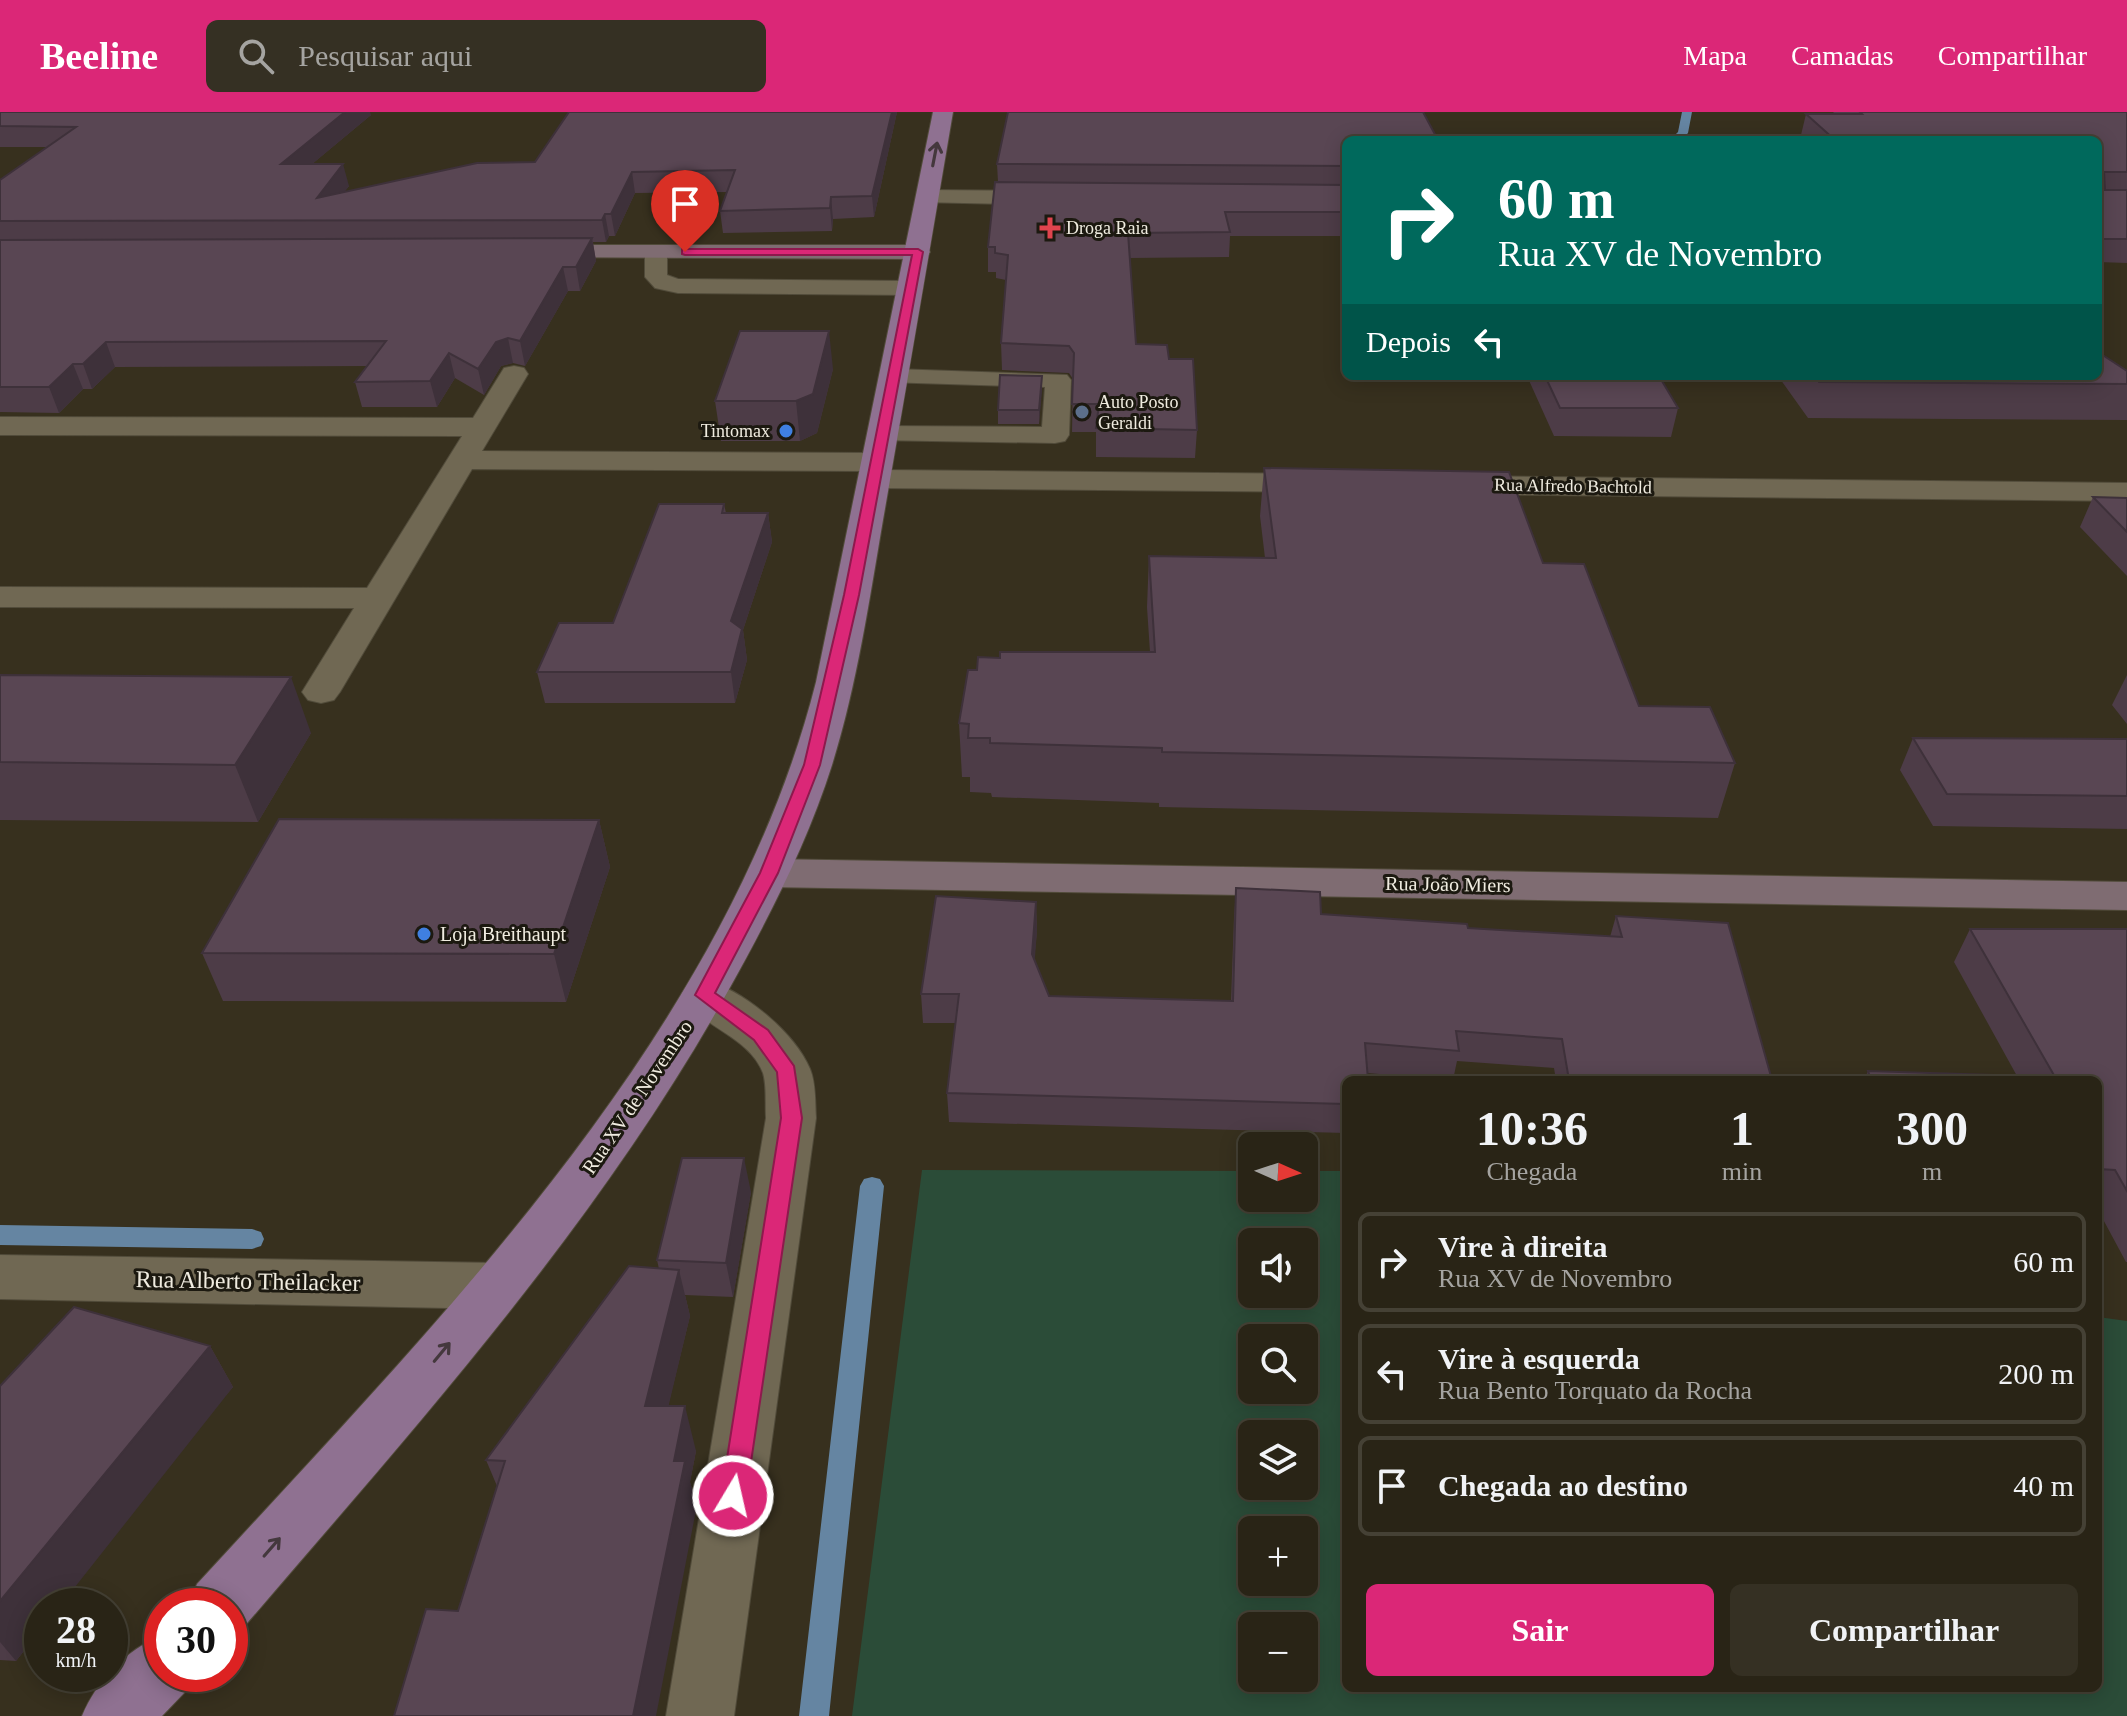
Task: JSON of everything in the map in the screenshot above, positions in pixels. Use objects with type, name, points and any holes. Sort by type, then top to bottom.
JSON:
[{"type":"main road","name":"Rua XV de Novembro","points":[[236,1588],[417,1383],[579,1183],[647,1088],[704,995],[769,873],[812,765],[827,711],[879,458],[943,112]]},
{"type":"main road","points":[[116,1716],[144,1687]]},
{"type":"street","points":[[927,197],[1082,198]]},
{"type":"street","points":[[516,252],[918,252]]},
{"type":"street","points":[[321,692],[514,374]]},
{"type":"street","points":[[0,426],[483,427]]},
{"type":"street","points":[[462,460],[879,458],[1350,484]]},
{"type":"street","name":"Rua Alfredo Bachtold","points":[[1430,485],[2127,492]]},
{"type":"street","points":[[0,597],[379,598]]},
{"type":"street","name":"Rua João Miers","points":[[769,873],[2127,896]]},
{"type":"street","points":[[700,1716],[791,1118],[787,1071],[761,1035],[704,995]]},
{"type":"street","name":"Rua Alberto Theilacker","points":[[0,1277],[497,1286]]},
{"type":"lane","points":[[656,252],[656,277],[663,283],[678,286],[911,288]]},
{"type":"lane","points":[[879,458],[1055,435],[1058,380],[894,377]]},
{"type":"green space","points":[[922,1170],[1238,1171],[1238,1212],[1318,1212],[1318,1171],[1342,1171],[1342,1692],[2102,1692],[2102,1318],[2127,1321],[2127,1716],[852,1716]]},
{"type":"building","points":[[0,112],[345,112],[281,164],[343,164],[317,198],[477,163],[535,162],[569,112],[892,112],[872,196],[831,197],[830,208],[720,211],[735,170],[632,172],[611,214],[605,214],[602,220],[0,221],[0,180],[76,127],[0,126]]},
{"type":"building","points":[[1008,112],[1423,112],[1436,136],[1342,136],[1342,166],[997,164]]},
{"type":"building","points":[[1860,112],[2127,112],[2127,172],[2104,172],[2105,190],[2127,190],[2127,239],[2102,239],[2102,136],[1831,136],[1806,114],[1862,114]]},
{"type":"building","points":[[995,182],[1342,185],[1342,212],[1225,212],[1230,232],[1128,233],[1136,344],[1167,345],[1169,359],[1193,359],[1197,430],[1096,428],[1099,404],[1072,404],[1074,353],[1069,346],[1001,343],[1008,255],[995,253],[995,247],[988,247]]},
{"type":"building","points":[[592,238],[576,267],[563,267],[520,341],[508,338],[496,342],[478,369],[449,353],[430,381],[355,382],[386,341],[106,342],[83,364],[73,364],[49,387],[0,387],[0,240]]},
{"type":"building","points":[[740,331],[829,331],[813,394],[796,401],[715,401]]},
{"type":"building","points":[[2102,355],[2127,371],[2127,384],[1818,380],[2102,380]]},
{"type":"building","points":[[1000,375],[1042,376],[1039,410],[998,410]]},
{"type":"building","points":[[1547,380],[1661,380],[1678,408],[1560,408]]},
{"type":"building","points":[[1264,468],[1509,472],[1543,563],[1584,564],[1639,706],[1710,707],[1735,763],[1162,752],[1162,748],[990,743],[990,738],[968,738],[969,724],[959,723],[968,670],[977,670],[978,657],[1000,658],[1000,652],[1155,652],[1149,556],[1276,558]]},
{"type":"building","points":[[2093,497],[2127,498],[2127,532]]},
{"type":"building","points":[[659,504],[724,504],[722,513],[768,513],[731,621],[742,629],[731,672],[537,672],[559,623],[613,623]]},
{"type":"building","points":[[0,675],[291,677],[235,765],[0,762]]},
{"type":"building","points":[[1913,738],[2127,739],[2127,796],[1947,794]]},
{"type":"building","points":[[279,819],[599,820],[554,954],[202,953]]},
{"type":"building","points":[[1236,888],[1320,892],[1321,914],[1467,924],[1468,928],[1622,937],[1616,916],[1728,923],[1771,1076],[1568,1076],[1562,1039],[1456,1031],[1459,1051],[1365,1043],[1368,1076],[1342,1076],[1342,1104],[947,1093],[959,994],[921,994],[936,896],[1036,902],[1032,954],[1049,996],[1233,1001]]},
{"type":"building","points":[[1970,929],[2127,929],[2127,1191],[2115,1170],[2102,1169],[2102,1076],[2054,1076]]},
{"type":"building","points":[[1868,1071],[2024,1076],[1870,1076]]},
{"type":"building","points":[[682,1158],[744,1158],[726,1263],[657,1260]]},
{"type":"building","points":[[629,1266],[679,1270],[645,1406],[685,1406],[674,1461],[685,1461],[633,1716],[394,1716],[426,1609],[458,1611],[505,1461],[486,1460]]},
{"type":"building","points":[[74,1307],[210,1346],[0,1601],[0,1386]]},
{"type":"waterway","points":[[1680,136],[1687,112]]},
{"type":"waterway","points":[[814,1716],[872,1186]]},
{"type":"waterway","points":[[0,1235],[252,1239]]},
{"type":"place","name":"Droga Raia","points":[[1050,228]]},
{"type":"place","name":"Auto Posto Geraldi","points":[[1082,412]]},
{"type":"place","name":"Tintomax","points":[[786,431]]},
{"type":"place","name":"Loja Breithaupt","points":[[424,934]]},
{"type":"route","points":[[685,252],[918,252],[852,595],[812,765],[769,873],[704,995],[761,1035],[787,1071],[791,1118],[733,1496]]}]
